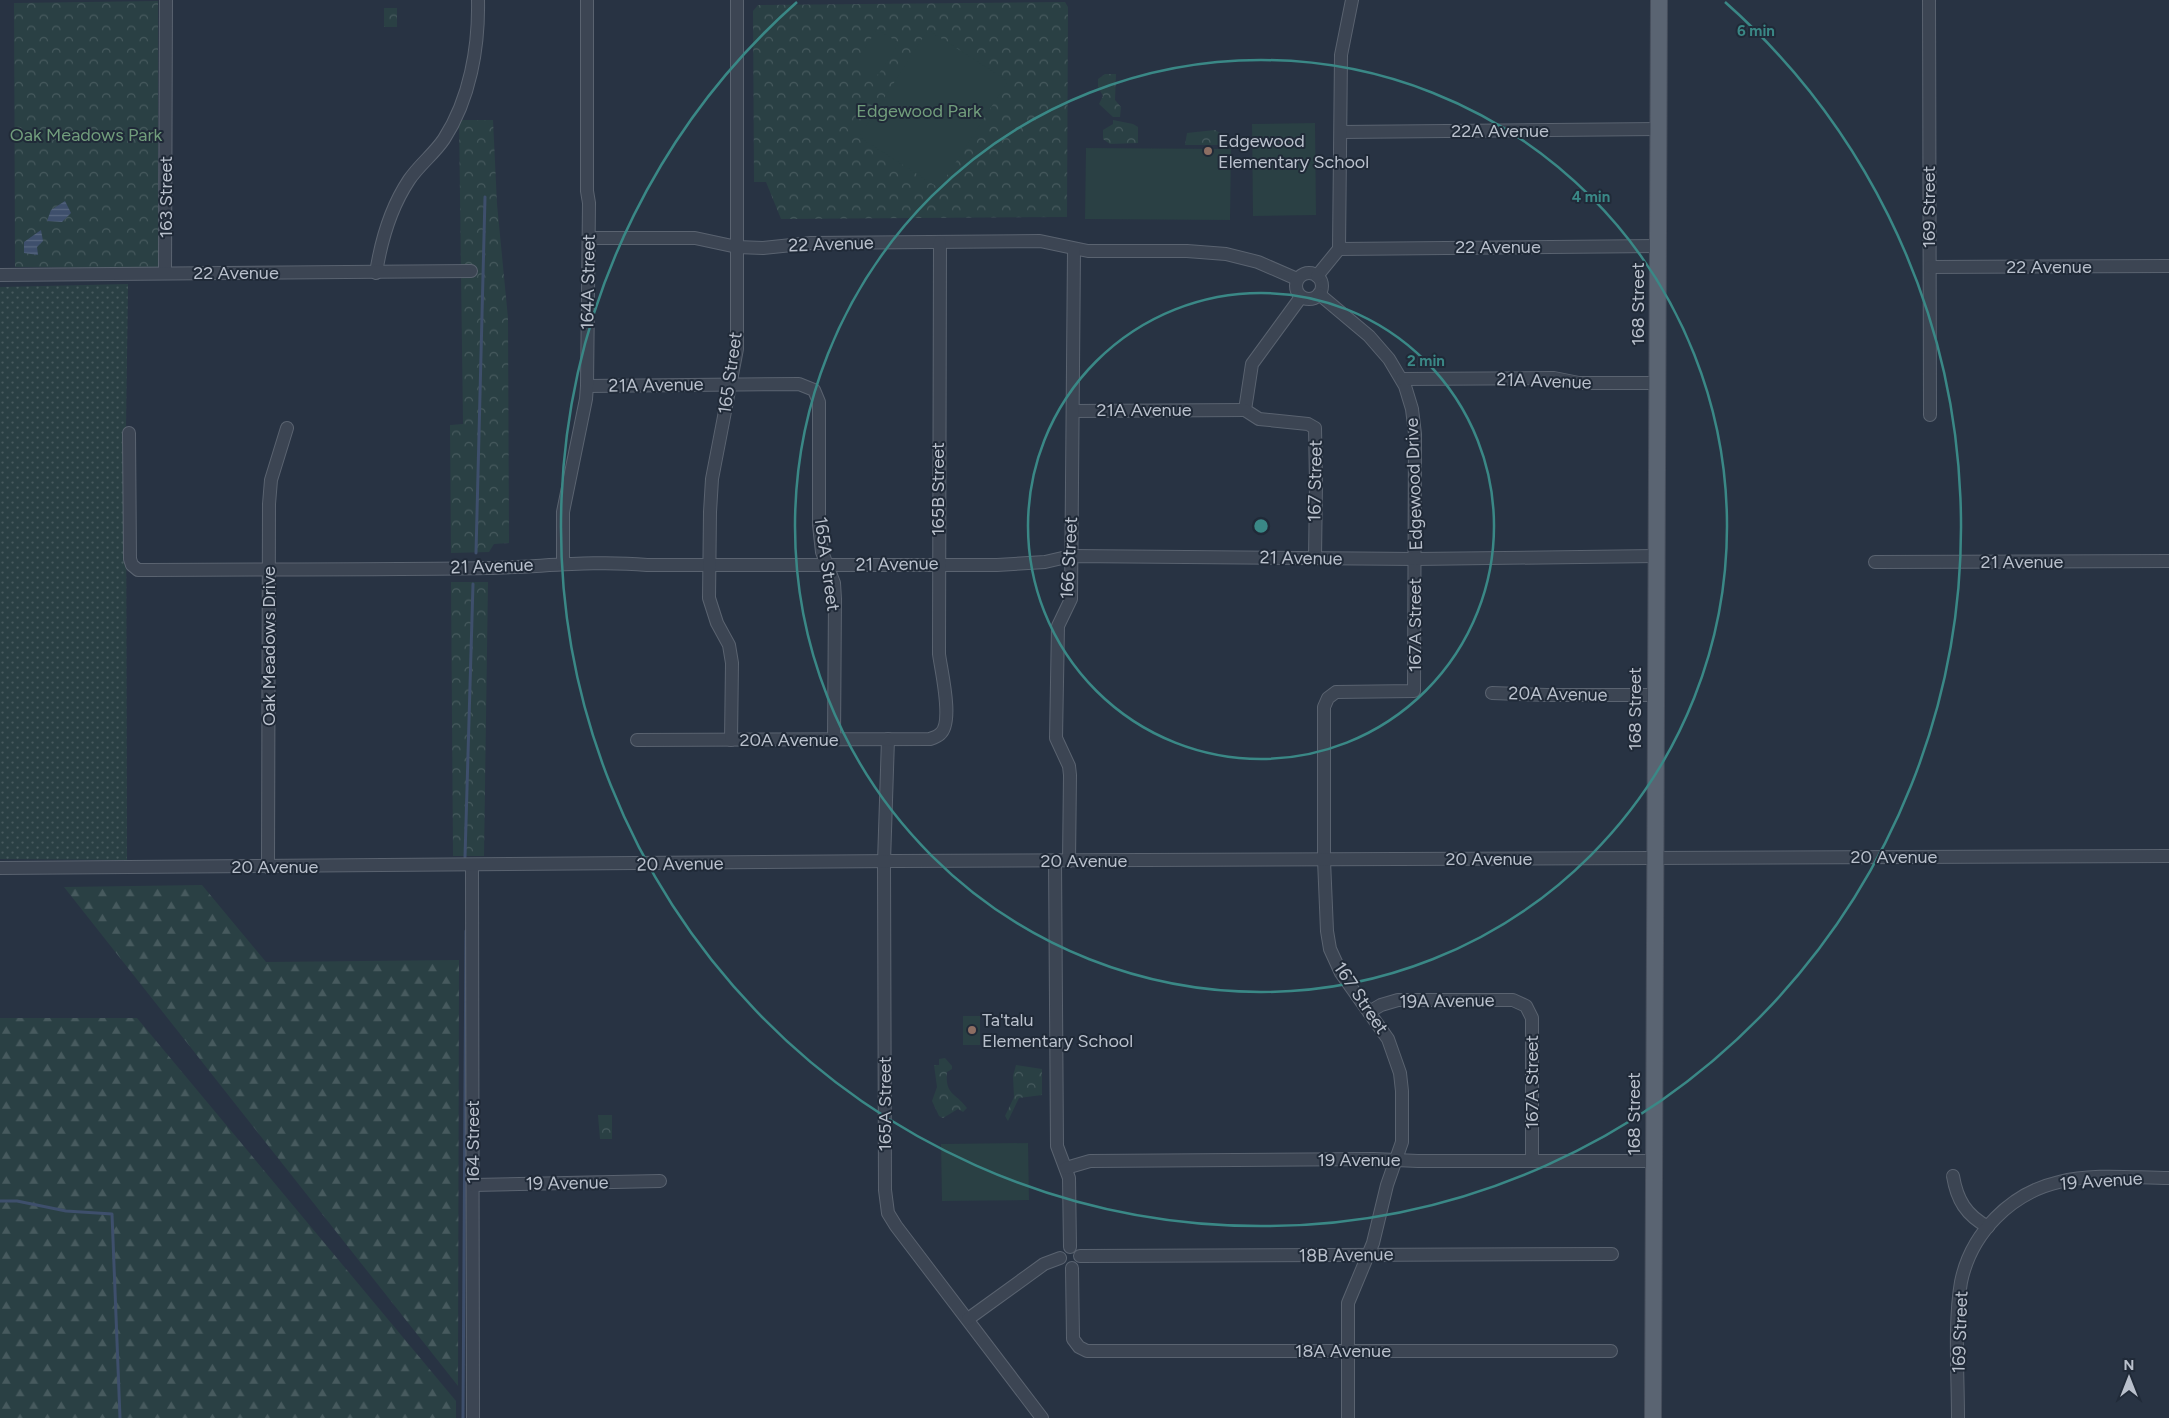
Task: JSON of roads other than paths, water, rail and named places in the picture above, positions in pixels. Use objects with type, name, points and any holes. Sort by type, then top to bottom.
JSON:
[{"type":"main road","name":"168 Street","points":[[1653,1418],[1659,0]]},
{"type":"street","name":"163 Street","points":[[166,0],[166,273]]},
{"type":"street","points":[[376,273],[383,239],[398,198],[409,179],[443,140],[463,101],[476,44],[478,0]]},
{"type":"street","name":"164A Street","points":[[563,563],[563,512],[586,399],[589,203],[587,191],[587,0]]},
{"type":"street","name":"165 Street","points":[[731,740],[732,663],[729,645],[716,623],[710,598],[710,496],[737,349],[737,0]]},
{"type":"street","points":[[1317,276],[1339,249],[1341,55],[1352,0]]},
{"type":"street","name":"169 Street","points":[[1929,0],[1930,415]]},
{"type":"street","name":"22A Avenue","points":[[1341,132],[1658,129]]},
{"type":"street","name":"22 Avenue","points":[[588,238],[695,238],[737,247],[763,248],[811,243],[1040,242],[1062,245],[1074,250]]},
{"type":"street","name":"165B Street","points":[[940,242],[939,654],[946,708],[945,726],[941,734]]},
{"type":"street","name":"22 Avenue","points":[[1339,249],[1658,246]]},
{"type":"street","points":[[1074,250],[1187,251],[1226,254],[1258,262],[1297,279]]},
{"type":"street","name":"166 Street","points":[[1069,861],[1070,775],[1056,738],[1058,626],[1071,599],[1074,250]]},
{"type":"street","name":"22 Avenue","points":[[1930,267],[2169,266]]},
{"type":"street","name":"22 Avenue","points":[[0,275],[471,272]]},
{"type":"street","points":[[1308,272],[1317,276],[1322,282],[1319,294],[1312,299],[1301,297],[1295,287],[1297,279],[1308,272]]},
{"type":"street","name":"Edgewood Drive","points":[[1319,294],[1369,336],[1402,379],[1412,409],[1415,434],[1416,559]]},
{"type":"street","points":[[1245,410],[1252,364],[1301,297]]},
{"type":"street","name":"21A Avenue","points":[[1402,379],[1554,378],[1579,383],[1657,383]]},
{"type":"street","name":"21A Avenue","points":[[586,386],[799,384],[814,390]]},
{"type":"street","name":"165A Street","points":[[814,390],[819,402],[822,552],[834,583],[835,599],[834,739]]},
{"type":"street","name":"21A Avenue","points":[[1073,411],[1245,410]]},
{"type":"street","name":"167 Street","points":[[1245,410],[1258,419],[1308,424],[1315,428],[1315,558]]},
{"type":"street","name":"Oak Meadows Drive","points":[[268,867],[271,480],[287,428]]},
{"type":"street","name":"21 Avenue","points":[[129,433],[130,559],[132,565],[138,570],[489,568],[563,563],[997,564],[1036,562],[1071,556],[1416,559],[1656,556]]},
{"type":"street","name":"167A Street","points":[[1336,692],[1414,691],[1416,559]]},
{"type":"street","name":"21 Avenue","points":[[1875,562],[2169,561]]},
{"type":"street","name":"167 Street","points":[[1336,692],[1328,698],[1324,707],[1326,923],[1330,948],[1348,986],[1388,1039],[1400,1073],[1403,1128],[1402,1142],[1387,1185],[1372,1243],[1348,1303],[1348,1418]]},
{"type":"street","name":"20A Avenue","points":[[1492,693],[1546,696],[1655,695]]},
{"type":"street","name":"20A Avenue","points":[[637,740],[930,739],[941,734]]},
{"type":"street","name":"165A Street","points":[[888,739],[884,862],[885,1190],[887,1206],[896,1226],[1042,1418]]},
{"type":"street","name":"20 Avenue","points":[[0,868],[2169,856]]},
{"type":"street","points":[[1055,861],[1057,1146],[1069,1178],[1070,1247]]},
{"type":"street","name":"164 Street","points":[[472,866],[473,1418]]},
{"type":"street","name":"19A Avenue","points":[[1369,1012],[1381,1005],[1398,1000],[1513,1000],[1526,1006]]},
{"type":"street","name":"167A Street","points":[[1526,1006],[1532,1018],[1532,1161]]},
{"type":"street","name":"19 Avenue","points":[[1066,1168],[1090,1161],[1654,1160]]},
{"type":"street","points":[[1953,1176],[1956,1192],[1964,1207],[1975,1220],[1988,1227]]},
{"type":"street","name":"19 Avenue","points":[[1988,1227],[2008,1206],[2020,1198],[2033,1191],[2060,1182],[2089,1178],[2169,1178]]},
{"type":"street","name":"19 Avenue","points":[[473,1184],[660,1181]]},
{"type":"street","name":"169 Street","points":[[1958,1418],[1959,1294],[1966,1265],[1975,1245],[1988,1227]]},
{"type":"street","points":[[968,1319],[1044,1264],[1060,1258],[1064,1250],[1070,1247],[1076,1249],[1080,1256],[1079,1264],[1072,1268],[1064,1265],[1060,1258]]},
{"type":"street","name":"18B Avenue","points":[[1080,1256],[1612,1254]]},
{"type":"street","name":"18A Avenue","points":[[1072,1268],[1072,1335],[1076,1345],[1087,1351],[1611,1351]]},
{"type":"water","points":[[65,201],[71,213],[62,222],[47,221],[51,210]]},
{"type":"water","points":[[41,230],[43,241],[37,247],[38,255],[24,253],[24,242]]},
{"type":"waterway","points":[[476,553],[485,197]]},
{"type":"waterway","points":[[465,857],[473,584]]},
{"type":"waterway","points":[[463,1418],[466,931]]},
{"type":"waterway","points":[[0,1201],[17,1201],[66,1211],[112,1214],[120,1418]]},
{"type":"place","name":"Edgewood Elementary School","points":[[1208,151]]},
{"type":"place","name":"Ta'talu Elementary School","points":[[972,1030]]},
{"type":"park label","name":"Edgewood Park","points":[[919,111]]},
{"type":"park label","name":"Oak Meadows Park","points":[[86,135]]}]
